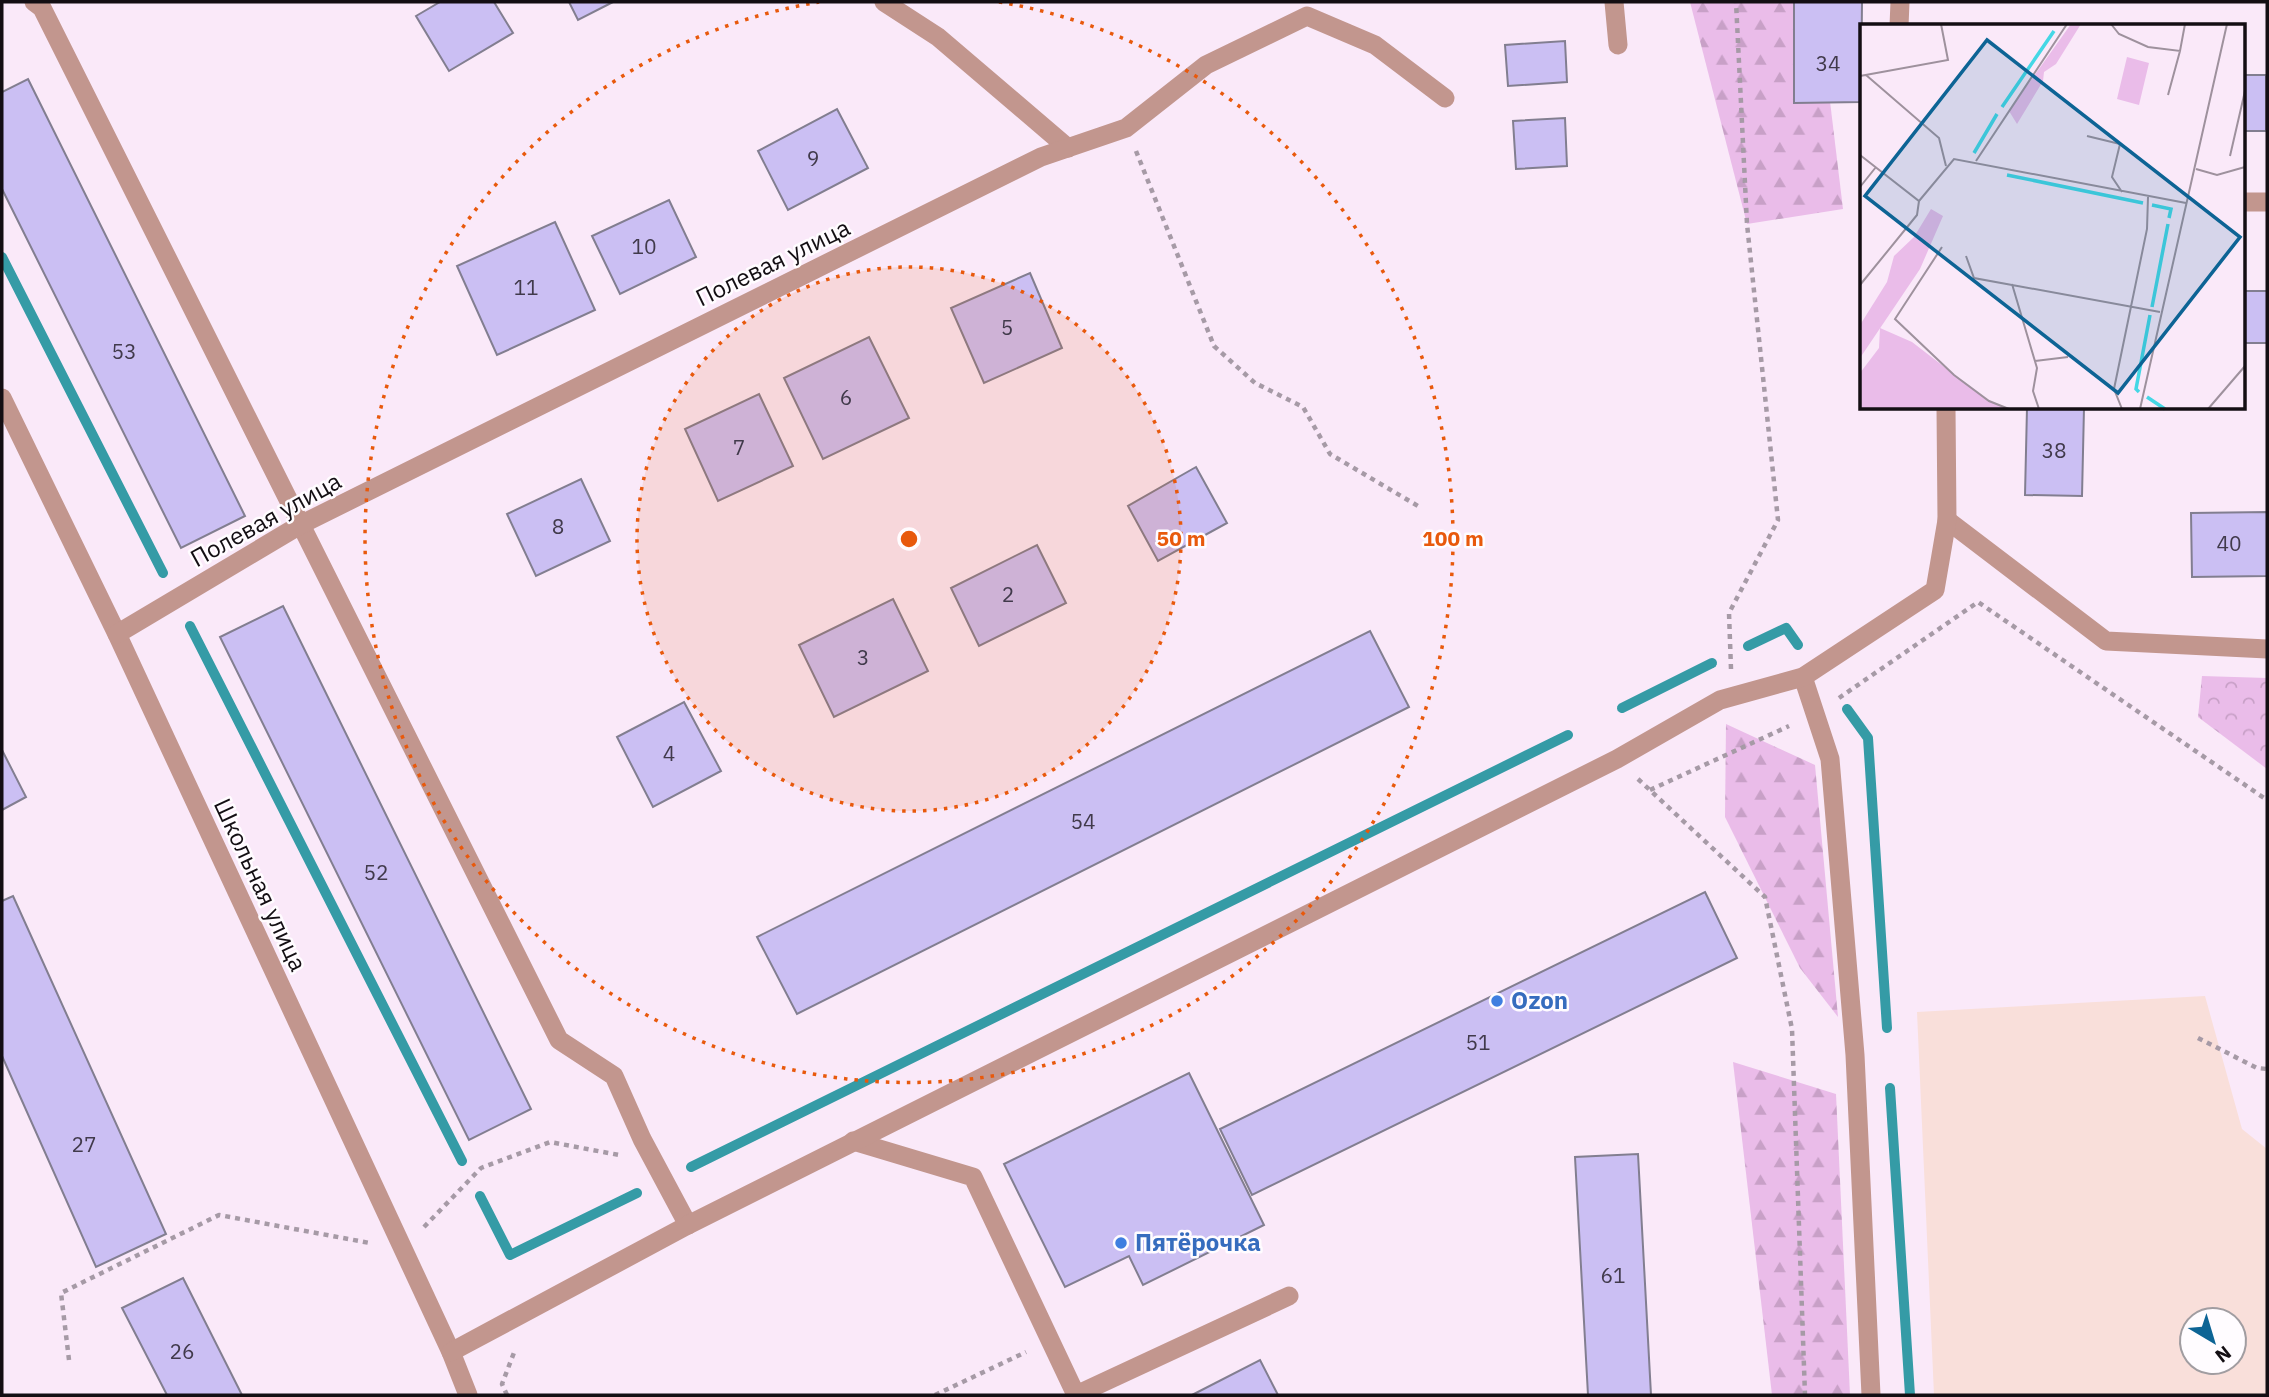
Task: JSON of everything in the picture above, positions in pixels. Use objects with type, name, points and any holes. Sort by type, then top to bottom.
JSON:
[{"type":"street","points":[[34,2],[42,8],[559,1040],[614,1076],[654,1162],[688,1225]]},
{"type":"street","points":[[884,2],[937,37],[1068,148]]},
{"type":"street","points":[[1614,2],[1618,45]]},
{"type":"street","points":[[1899,24],[1900,2]]},
{"type":"street","name":"Полевая улица","points":[[117,634],[300,525],[1041,157],[1126,128],[1206,65],[1307,16],[1376,45],[1445,98]]},
{"type":"street","points":[[2244,202],[2267,202]]},
{"type":"street","name":"Школьная улица","points":[[2,398],[117,634],[451,1352],[468,1395]]},
{"type":"street","points":[[451,1352],[688,1225],[853,1141],[1617,759],[1720,700],[1803,677],[1935,590],[1947,520],[1946,410]]},
{"type":"street","points":[[1947,520],[2105,641],[2267,649]]},
{"type":"street","points":[[1803,677],[1830,759],[1855,1055],[1871,1395]]},
{"type":"street","points":[[853,1141],[973,1177],[1076,1395],[1289,1296]]},
{"type":"path","points":[[1720,700],[1731,676],[1729,613],[1778,520],[1747,223],[1736,2]]},
{"type":"path","points":[[1126,128],[1214,346],[1255,383],[1303,407],[1330,454],[1418,506]]},
{"type":"path","points":[[1650,790],[1817,713],[1978,602],[2267,800]]},
{"type":"path","points":[[1617,759],[1765,897],[1792,1029],[1805,1395]]},
{"type":"path","points":[[2198,1038],[2258,1068],[2267,1069]]},
{"type":"path","points":[[69,1360],[61,1293],[219,1215],[403,1249],[481,1168],[550,1142],[654,1162]]},
{"type":"path","points":[[935,1395],[1050,1341]]},
{"type":"shaded area","points":[[2205,996],[2242,1129],[2267,1149],[2267,1395],[1934,1395],[1917,1012]]},
{"type":"green space","points":[[1690,2],[1818,2],[1843,209],[1747,224]]},
{"type":"green space","points":[[2202,676],[2267,678],[2267,769],[2198,717]]},
{"type":"green space","points":[[1726,724],[1815,765],[1838,1017],[1800,968],[1725,817]]},
{"type":"green space","points":[[1733,1062],[1836,1094],[1850,1395],[1772,1395]]},
{"type":"building","points":[[440,2],[494,2],[513,33],[449,71],[416,16]]},
{"type":"building","points":[[569,2],[613,2],[578,20]]},
{"type":"building","points":[[1794,2],[1862,2],[1860,102],[1794,103]]},
{"type":"building","points":[[1565,41],[1567,82],[1508,86],[1505,45]]},
{"type":"building","points":[[2244,75],[2266,75],[2266,131],[2244,131]]},
{"type":"building","points":[[28,79],[245,516],[181,548],[2,189],[2,92]]},
{"type":"building","points":[[837,109],[868,168],[788,210],[758,151]]},
{"type":"building","points":[[1565,118],[1567,166],[1516,169],[1513,121]]},
{"type":"building","points":[[669,200],[696,257],[620,294],[592,236]]},
{"type":"building","points":[[555,222],[595,310],[497,355],[457,266]]},
{"type":"building","points":[[1030,273],[1062,348],[984,383],[951,308]]},
{"type":"building","points":[[2244,291],[2267,291],[2267,343],[2244,343]]},
{"type":"building","points":[[869,337],[909,418],[823,459],[784,378]]},
{"type":"building","points":[[759,394],[793,466],[718,501],[685,429]]},
{"type":"building","points":[[2027,410],[2084,410],[2082,496],[2025,495]]},
{"type":"building","points":[[1196,467],[1227,523],[1158,561],[1128,506]]},
{"type":"building","points":[[581,479],[610,541],[536,576],[507,514]]},
{"type":"building","points":[[2267,512],[2267,576],[2192,577],[2191,513]]},
{"type":"building","points":[[1037,545],[1066,603],[979,646],[951,588]]},
{"type":"building","points":[[893,599],[928,671],[834,717],[799,645]]},
{"type":"building","points":[[283,606],[531,1109],[469,1140],[220,637]]},
{"type":"building","points":[[1370,631],[1409,707],[797,1014],[757,937]]},
{"type":"building","points":[[684,702],[721,771],[653,807],[617,737]]},
{"type":"building","points":[[2,750],[26,797],[2,810]]},
{"type":"building","points":[[1705,892],[1737,958],[1252,1195],[1220,1129]]},
{"type":"building","points":[[13,896],[166,1234],[96,1267],[2,1056],[2,901]]},
{"type":"building","points":[[1189,1073],[1264,1225],[1143,1285],[1129,1256],[1065,1287],[1004,1164]]},
{"type":"building","points":[[1638,1154],[1651,1395],[1588,1395],[1575,1157]]},
{"type":"building","points":[[183,1278],[242,1395],[167,1395],[122,1308]]},
{"type":"building","points":[[1260,1360],[1278,1395],[1192,1395]]},
{"type":"waterway","points":[[2,257],[163,573]]},
{"type":"waterway","points":[[190,626],[462,1161]]},
{"type":"waterway","points":[[1748,646],[1786,628],[1798,645]]},
{"type":"waterway","points":[[1622,708],[1712,663]]},
{"type":"waterway","points":[[1847,709],[1868,738],[1887,1028]]},
{"type":"waterway","points":[[691,1167],[1568,735]]},
{"type":"waterway","points":[[1890,1088],[1910,1395]]},
{"type":"waterway","points":[[480,1196],[510,1255],[637,1193]]},
{"type":"place","name":"Ozon","points":[[1497,1001]]},
{"type":"place","name":"Пятёрочка","points":[[1121,1243]]}]
